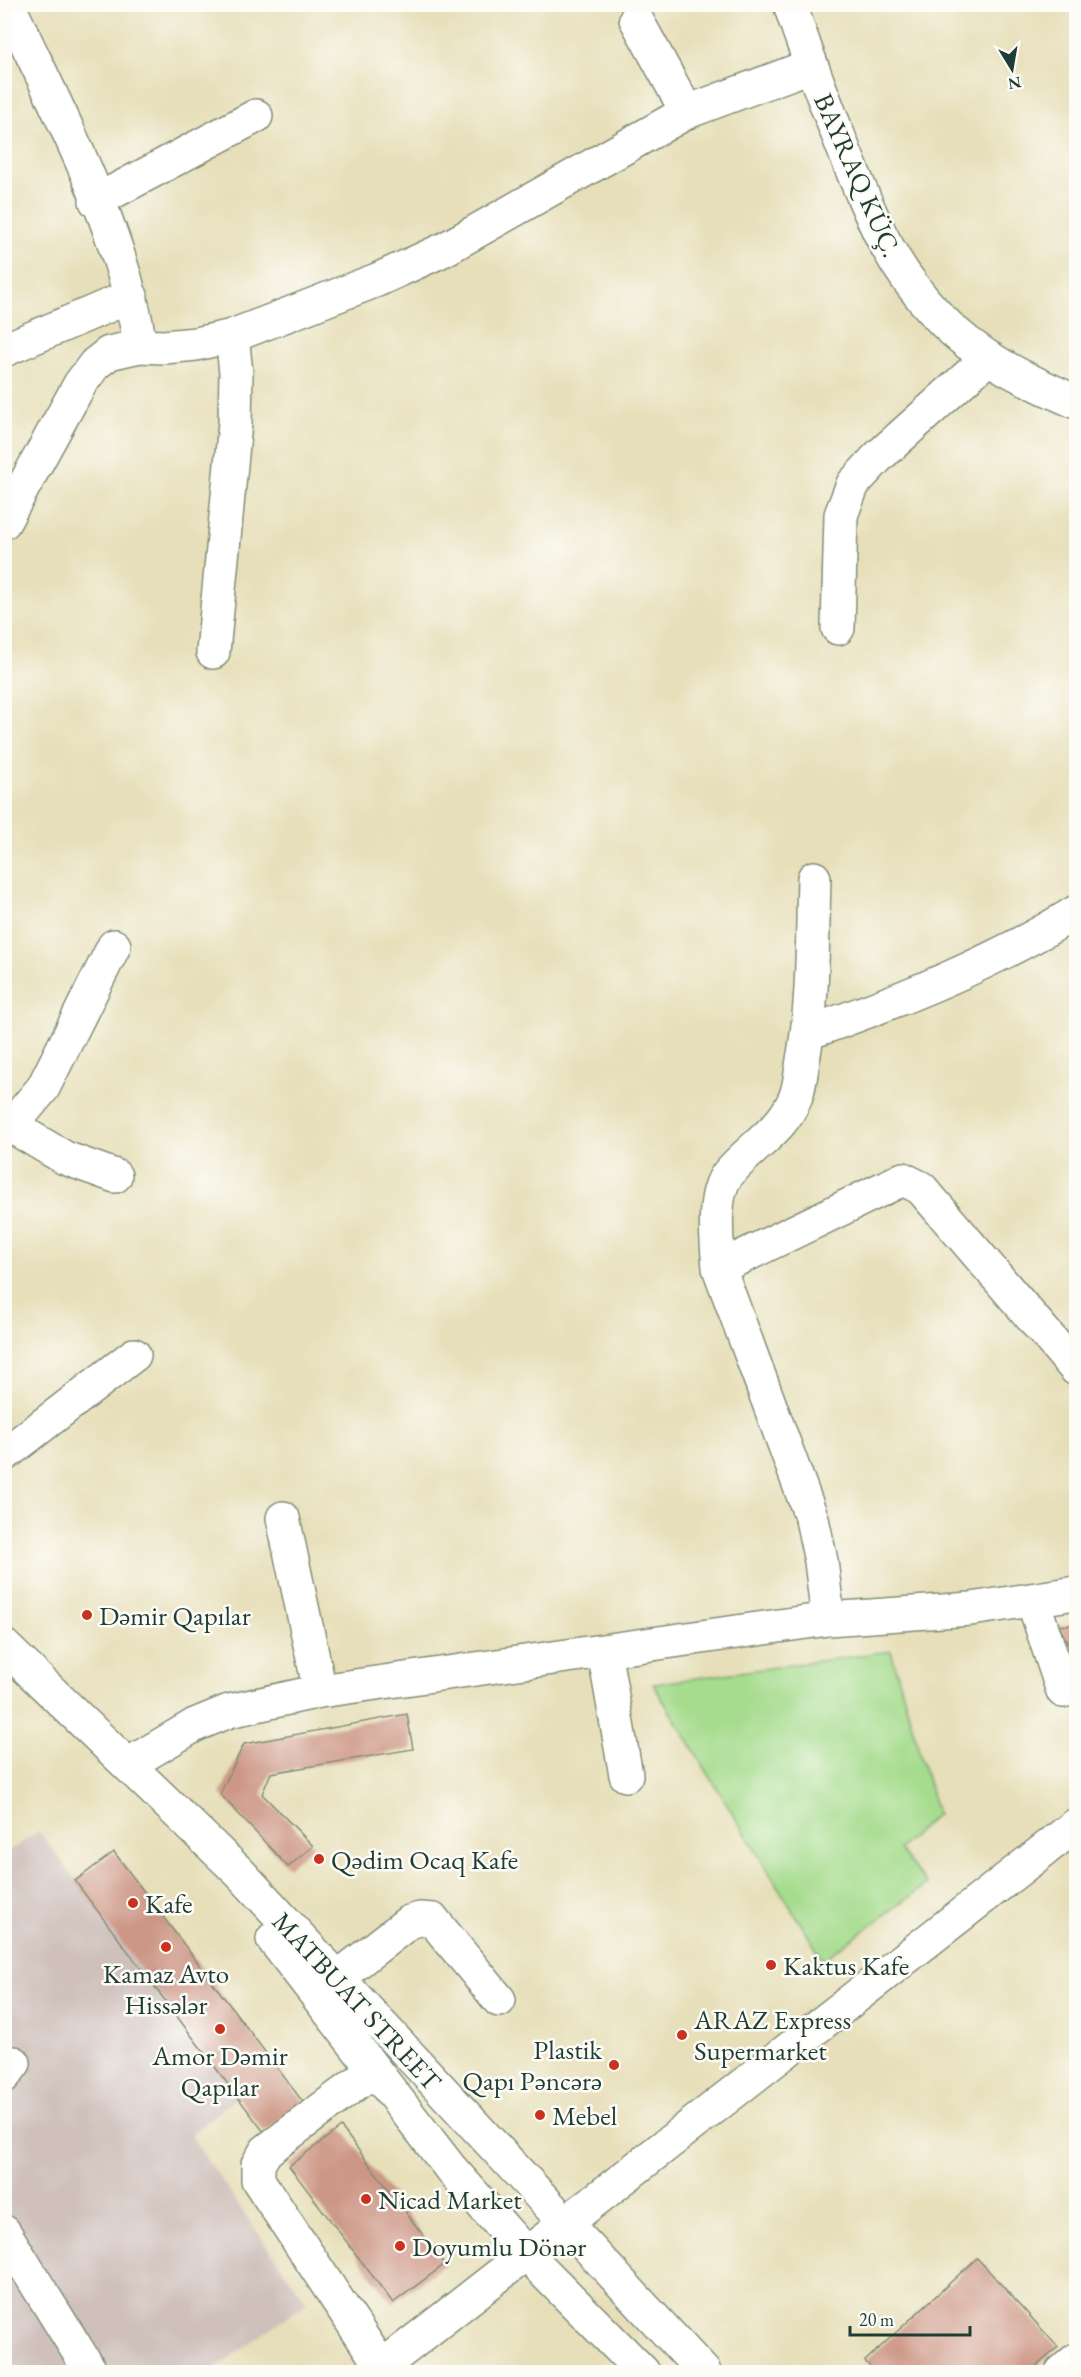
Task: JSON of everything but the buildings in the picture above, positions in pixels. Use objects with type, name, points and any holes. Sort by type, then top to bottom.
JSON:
[{"type":"street","points":[[8,4],[76,150],[96,201],[131,296],[140,346]]},
{"type":"street","name":"BAYRAQ KÜÇ.","points":[[790,4],[810,66],[879,235],[906,279],[939,317],[988,358],[1016,376],[1077,402]]},
{"type":"street","points":[[636,19],[687,112]]},
{"type":"street","points":[[4,522],[80,384],[95,364],[109,353],[140,346],[164,347],[196,344],[232,336],[377,280],[445,249],[687,112],[810,66]]},
{"type":"street","points":[[96,201],[255,116]]},
{"type":"street","points":[[4,350],[131,296]]},
{"type":"street","points":[[213,652],[235,423],[236,373],[232,336]]},
{"type":"street","points":[[838,628],[841,515],[853,484],[878,457],[988,358]]},
{"type":"street","points":[[814,878],[808,1033],[797,1095],[787,1115],[771,1134],[726,1176],[719,1200],[716,1226],[719,1268],[812,1519],[821,1561],[828,1618]]},
{"type":"street","points":[[808,1033],[907,998],[1025,944],[1077,912]]},
{"type":"street","points":[[114,946],[43,1088],[8,1128],[66,1158],[115,1176]]},
{"type":"street","points":[[719,1268],[903,1179],[921,1188],[1077,1369]]},
{"type":"street","points":[[4,1455],[134,1355]]},
{"type":"street","points":[[283,1518],[320,1691]]},
{"type":"street","points":[[129,1764],[195,1725],[229,1711],[320,1691],[828,1618],[971,1609],[1077,1593]]},
{"type":"street","points":[[1033,1601],[1063,1691]]},
{"type":"street","name":"MATBUAT STREET","points":[[4,1646],[240,1873],[564,2225],[704,2373]]},
{"type":"street","points":[[604,1651],[626,1776]]},
{"type":"street","name":"MATBUAT STREET","points":[[129,1764],[231,1885],[451,2169],[527,2255],[643,2373]]},
{"type":"street","points":[[374,2070],[266,2151],[258,2164],[258,2180],[379,2370],[1077,1825]]},
{"type":"street","points":[[336,1979],[408,1922],[420,1919],[434,1920],[499,2000]]},
{"type":"street","points":[[4,2232],[91,2373]]},
{"type":"street","points":[[1062,2373],[1077,2360]]},
{"type":"shaded area","points":[[39,1831],[238,2096],[190,2135],[307,2303],[209,2372],[9,2372],[5,2366],[4,1854]]},
{"type":"green space","points":[[891,1651],[937,1814],[899,1849],[927,1884],[823,1960],[653,1684]]},
{"type":"place","name":"Dəmir Qapılar","points":[[87,1615]]},
{"type":"place","name":"Qədim Ocaq Kafe","points":[[319,1859]]},
{"type":"place","name":"Kafe","points":[[133,1903]]},
{"type":"place","name":"Kamaz Avto Hissələr","points":[[166,1947]]},
{"type":"place","name":"Kaktus Kafe","points":[[771,1965]]},
{"type":"place","name":"Amor Dəmir Qapılar","points":[[220,2029]]},
{"type":"place","name":"ARAZ Express Supermarket","points":[[682,2035]]},
{"type":"place","name":"Plastik Qapı Pəncərə","points":[[614,2065]]},
{"type":"place","name":"Mebel","points":[[540,2115]]},
{"type":"place","name":"Nicad Market","points":[[366,2199]]},
{"type":"place","name":"Doyumlu Dönər","points":[[400,2246]]}]
